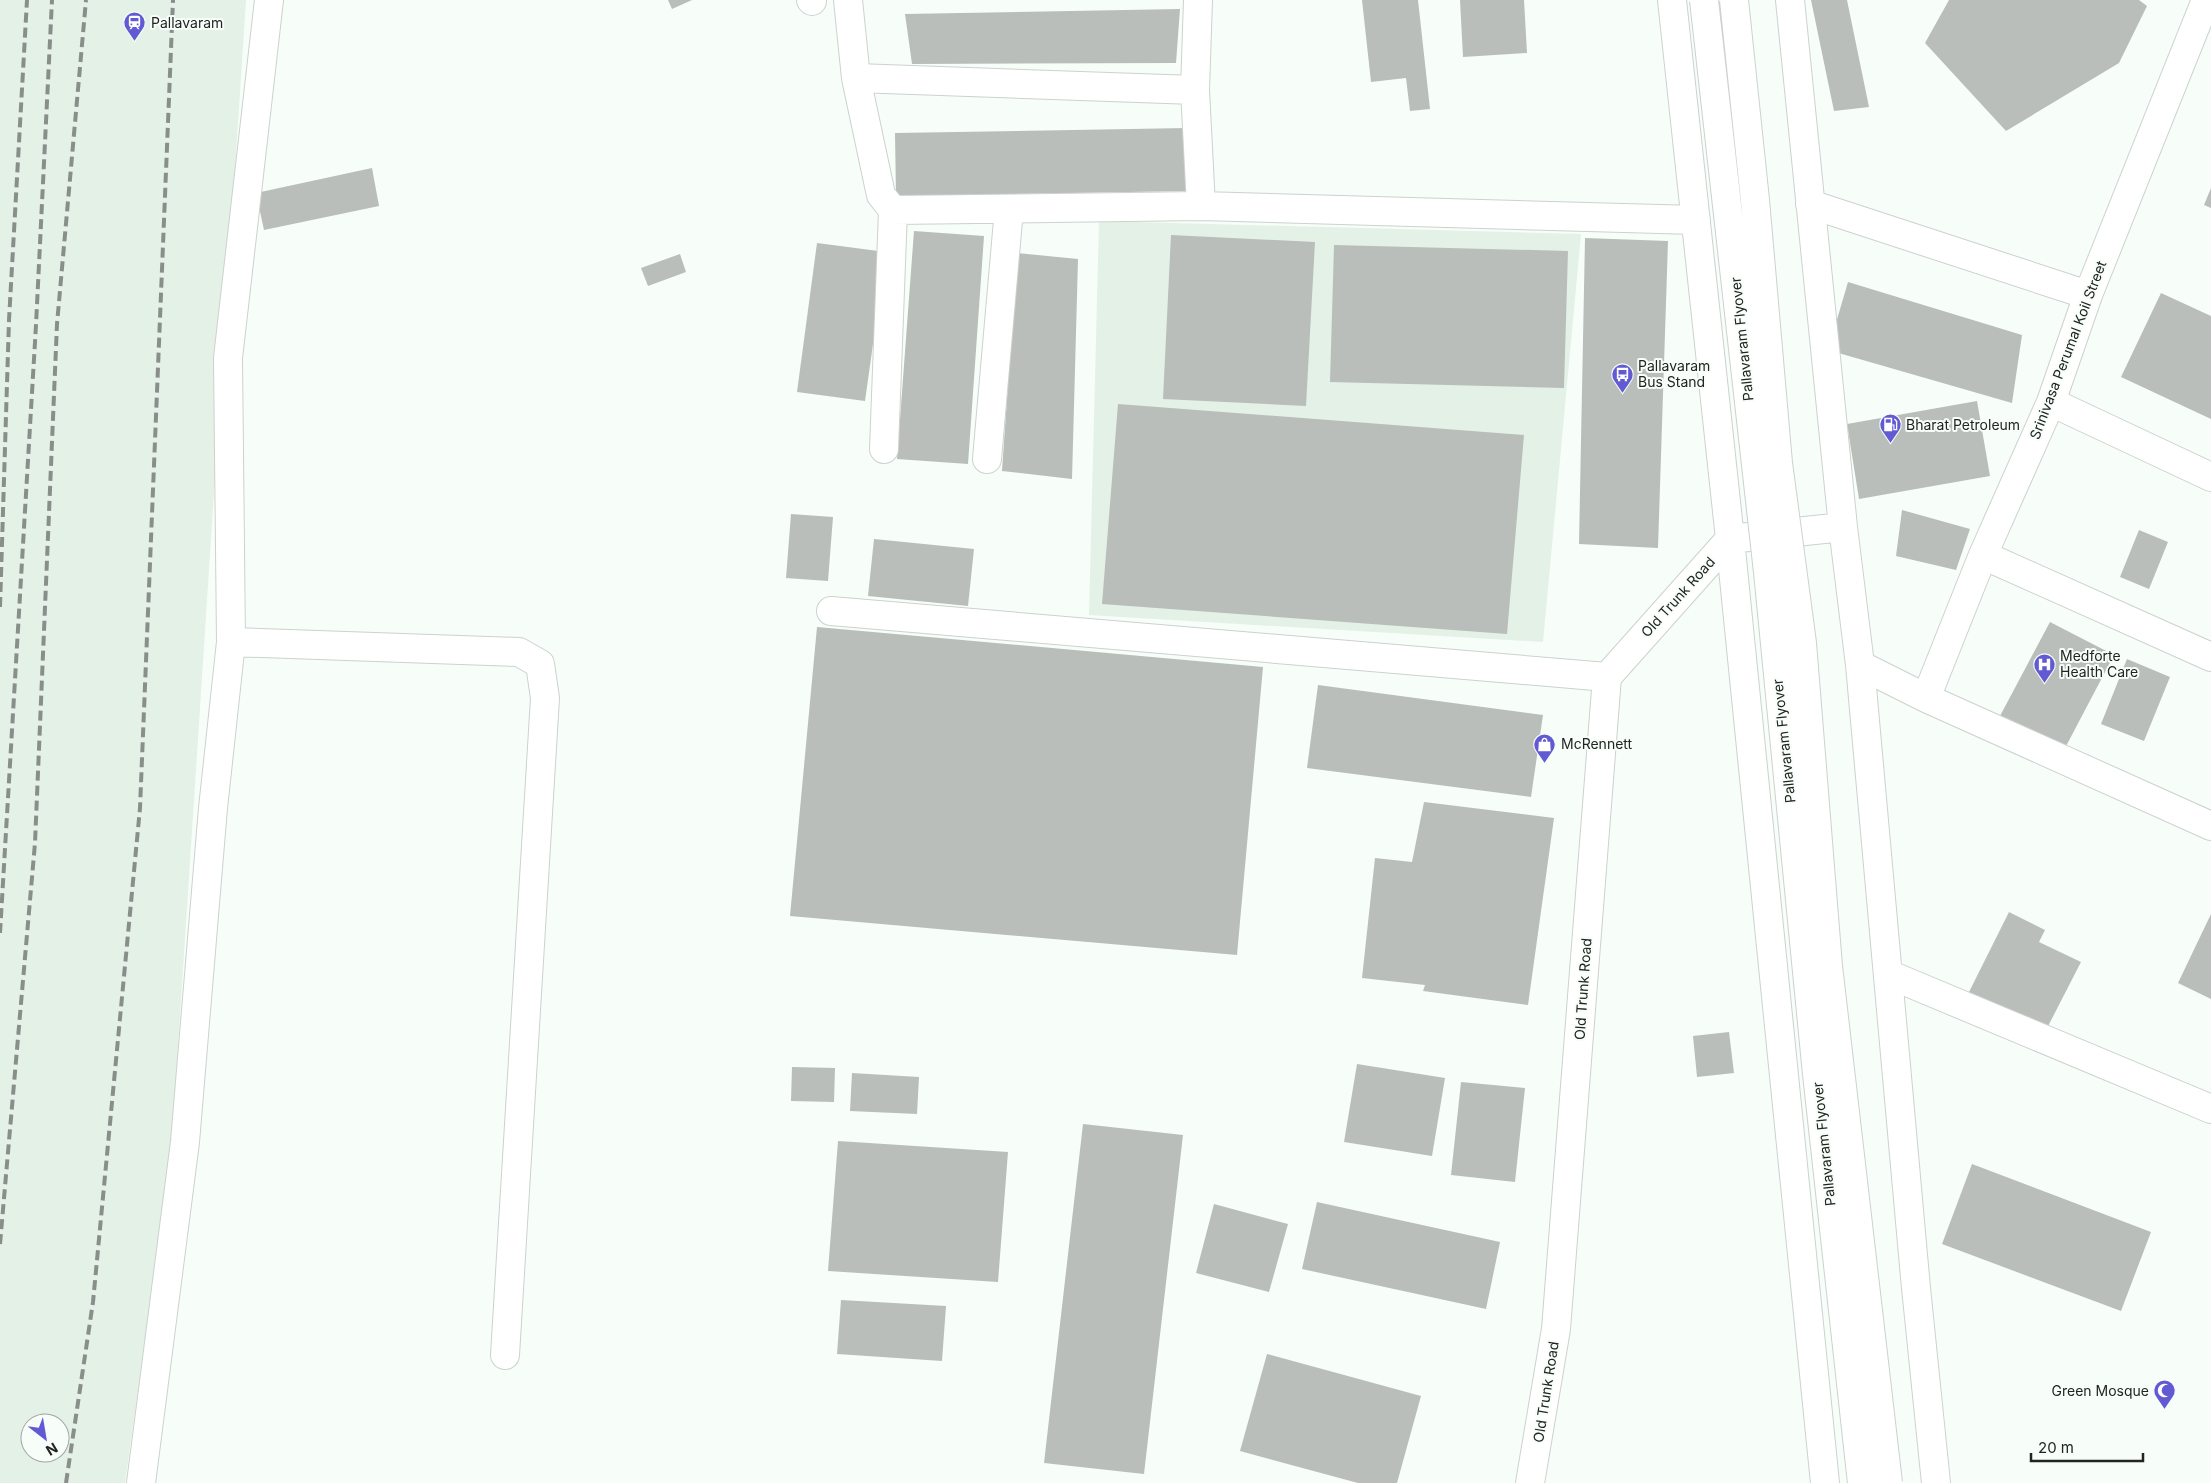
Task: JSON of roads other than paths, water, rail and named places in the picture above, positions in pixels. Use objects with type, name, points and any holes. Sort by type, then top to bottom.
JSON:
[{"type":"street","points":[[141,1483],[185,1142],[213,808],[231,642],[228,358],[269,0]]},
{"type":"street","points":[[848,0],[856,78],[881,195],[893,210],[884,449]]},
{"type":"street","points":[[1198,0],[1195,90],[1201,206]]},
{"type":"street","points":[[1672,0],[1730,540],[1825,1483]]},
{"type":"street","name":"Pallavaram Flyover","points":[[1704,0],[1768,572],[1817,1074],[1862,1483]]},
{"type":"street","name":"Pallavaram Flyover","points":[[1734,0],[1755,200],[1778,463],[1802,643],[1828,966],[1888,1483]]},
{"type":"street","points":[[1790,0],[1843,527],[1860,665],[1936,1483]]},
{"type":"street","name":"Srinivasa Perumal Koil Street","points":[[1926,698],[1983,555],[2051,402],[2088,294],[2206,0]]},
{"type":"street","points":[[856,78],[1195,90]]},
{"type":"street","points":[[1810,204],[2088,294]]},
{"type":"street","points":[[893,210],[1201,206],[1696,220]]},
{"type":"street","points":[[987,459],[1009,209]]},
{"type":"street","points":[[2051,402],[2211,477]]},
{"type":"street","points":[[1730,540],[1843,527]]},
{"type":"street","name":"Old Trunk Road","points":[[1530,1483],[1556,1329],[1607,677],[1730,540]]},
{"type":"street","points":[[1983,555],[2211,657]]},
{"type":"street","points":[[831,611],[1607,677]]},
{"type":"street","points":[[231,642],[519,652],[540,664],[545,698],[505,1355]]},
{"type":"street","points":[[1860,665],[1926,698],[2211,826]]},
{"type":"street","points":[[1888,974],[2211,1109]]},
{"type":"railway","points":[[0,607],[9,320],[27,0]]},
{"type":"railway","points":[[0,933],[36,325],[52,0]]},
{"type":"railway","points":[[0,1244],[35,843],[57,324],[86,0]]},
{"type":"railway","points":[[66,1483],[93,1302],[140,808],[173,0]]},
{"type":"place","name":"Pallavaram","points":[[135,42]]},
{"type":"place","name":"Pallavaram Bus Stand","points":[[1622,393]]},
{"type":"place","name":"Bharat Petroleum","points":[[1890,444]]},
{"type":"place","name":"Medforte Health Care","points":[[2044,683]]},
{"type":"place","name":"McRennett","points":[[1545,763]]},
{"type":"place","name":"Green Mosque","points":[[2165,1410]]}]
